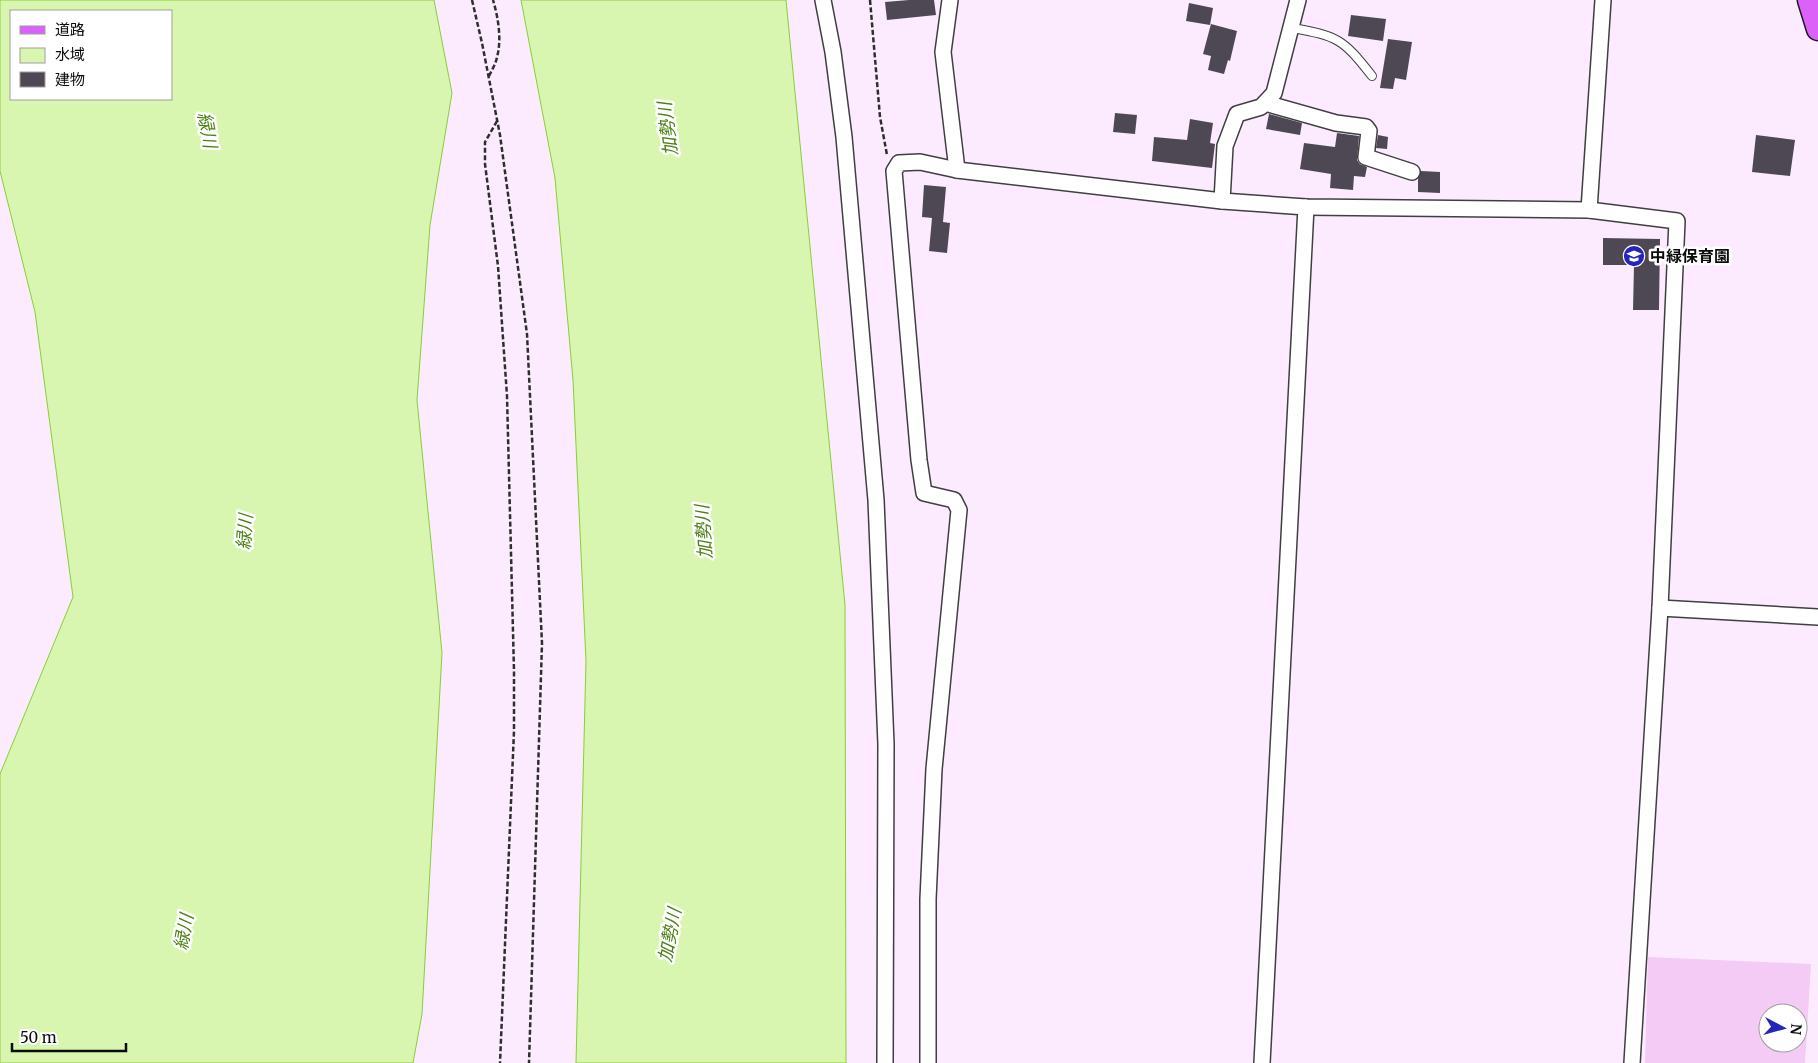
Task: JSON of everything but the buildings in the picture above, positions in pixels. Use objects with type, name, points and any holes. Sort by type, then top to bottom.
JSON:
[{"type":"main road","points":[[1809,0],[1818,28]]},
{"type":"street","points":[[823,0],[833,52],[844,137],[876,500],[886,744],[885,1063]]},
{"type":"street","points":[[950,0],[943,52],[958,170]]},
{"type":"street","points":[[1222,201],[1225,146],[1237,114],[1261,107],[1274,94],[1298,0]]},
{"type":"street","points":[[1590,210],[1603,0]]},
{"type":"street","points":[[1265,103],[1336,123],[1366,127],[1369,131],[1366,156],[1412,172]]},
{"type":"street","points":[[928,1063],[928,898],[934,769],[960,510],[954,500],[924,493],[919,460],[894,171],[899,164],[920,162],[958,170],[1222,201],[1306,207],[1590,210],[1677,220],[1660,608],[1632,1063]]},
{"type":"street","points":[[1262,1063],[1306,207]]},
{"type":"street","points":[[1660,608],[1818,617]]},
{"type":"lane","points":[[1292,28],[1322,33],[1340,40],[1353,52],[1372,76]]},
{"type":"path","points":[[472,0],[497,120],[527,334],[542,643],[529,1063]]},
{"type":"path","points":[[489,76],[498,57],[498,16],[493,0]]},
{"type":"path","points":[[870,0],[880,117],[888,164],[894,171]]},
{"type":"path","points":[[497,120],[486,142],[485,164],[498,266],[505,369],[514,671],[514,739],[500,1063]]},
{"type":"shaded area","points":[[1648,957],[1811,964],[1808,1014],[1808,1003],[1758,1003],[1758,1053],[1806,1053],[1805,1063],[1645,1063]]},
{"type":"water","name":"緑川","points":[[0,0],[434,0],[452,93],[430,225],[417,400],[442,653],[422,1014],[413,1063],[0,1063],[0,774],[73,597],[35,312],[0,171]]},
{"type":"water","name":"加勢川","points":[[521,0],[786,0],[845,605],[846,1063],[576,1063],[586,661],[573,380],[555,178]]},
{"type":"place","name":"中緑保育園","points":[[1634,256]]}]
